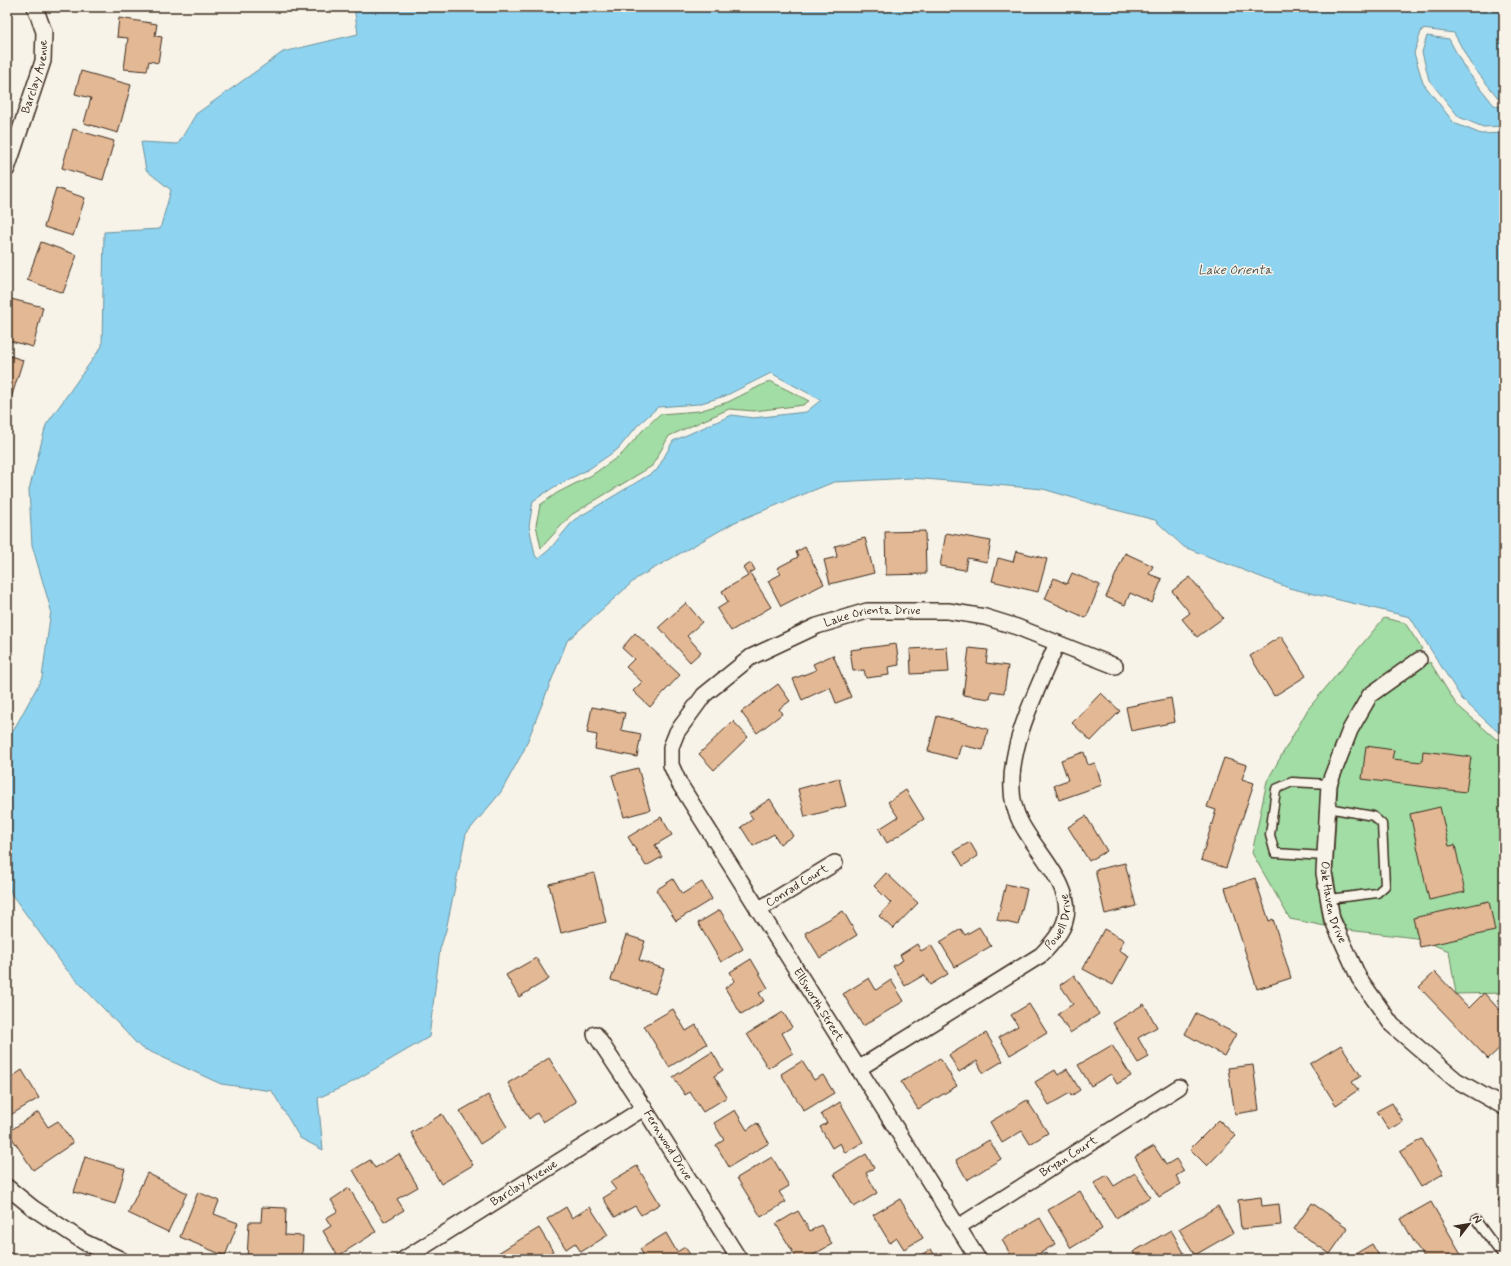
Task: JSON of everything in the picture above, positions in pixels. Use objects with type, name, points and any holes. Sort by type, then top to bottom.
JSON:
[{"type":"street","name":"Barclay Avenue","points":[[7,169],[43,61],[44,32],[35,7]]},
{"type":"street","name":"Lake Orienta Drive","points":[[671,747],[677,732],[704,695],[751,657],[817,626],[867,611],[948,611],[985,617],[1017,627],[1115,666]]},
{"type":"street","name":"Powell Drive","points":[[858,1069],[1041,955],[1055,940],[1065,921],[1067,905],[1061,886],[1019,819],[1012,791],[1013,760],[1028,713],[1057,643]]},
{"type":"street","name":"Oak Haven Drive","points":[[1419,660],[1370,695],[1350,730],[1329,784],[1324,873],[1332,919],[1359,978],[1392,1025],[1456,1080],[1504,1107]]},
{"type":"street","name":"Ellsworth Street","points":[[671,747],[671,765],[679,783],[978,1259]]},
{"type":"street","name":"Conrad Court","points":[[758,910],[836,863]]},
{"type":"street","name":"Fernwood Drive","points":[[595,1034],[644,1108],[739,1259]]},
{"type":"street","name":"Bryan Court","points":[[958,1227],[1179,1087]]},
{"type":"street","name":"Barclay Avenue","points":[[404,1259],[644,1108]]},
{"type":"street","points":[[7,1187],[33,1208],[84,1242],[120,1259]]},
{"type":"lane","points":[[1325,856],[1274,853],[1270,835],[1276,789],[1292,782],[1329,784]]},
{"type":"lane","points":[[1328,808],[1373,816],[1382,824],[1385,886],[1378,892],[1329,899]]},
{"type":"lane","points":[[1476,1220],[1504,1258]]},
{"type":"green space","points":[[770,381],[809,401],[803,405],[754,411],[729,409],[669,436],[652,466],[571,515],[541,548],[536,525],[540,505],[557,493],[592,475],[622,454],[643,430],[660,414],[699,411],[728,402]]},
{"type":"green space","points":[[1384,618],[1405,623],[1422,649],[1363,692],[1342,728],[1321,782],[1316,873],[1325,926],[1290,919],[1252,853],[1267,781],[1308,709]]},
{"type":"green space","points":[[1430,662],[1456,704],[1496,739],[1504,739],[1504,993],[1456,994],[1449,951],[1416,938],[1347,930],[1340,915],[1333,871],[1338,784],[1358,732],[1377,700]]},
{"type":"water","name":"Lake Orienta","points":[[354,7],[1484,7],[1504,13],[1504,100],[1499,99],[1470,63],[1454,33],[1422,29],[1414,53],[1423,83],[1454,123],[1481,134],[1504,133],[1504,733],[1499,733],[1462,699],[1410,617],[1289,588],[1184,547],[1155,520],[1043,489],[913,478],[834,482],[735,522],[637,578],[567,641],[524,750],[501,792],[466,834],[446,930],[440,949],[429,1037],[347,1085],[318,1098],[323,1150],[300,1138],[272,1091],[221,1084],[140,1047],[66,969],[12,895],[7,882],[7,742],[42,678],[51,610],[32,545],[29,490],[46,425],[102,346],[104,232],[160,229],[171,190],[146,170],[141,142],[178,144],[196,114],[283,52],[358,34]],"holes":[[[771,373],[821,400],[806,412],[753,418],[732,415],[673,441],[657,470],[574,520],[549,550],[538,559],[535,555],[529,526],[533,501],[554,487],[589,469],[618,449],[638,425],[658,407],[698,404],[725,396]]]},
{"type":"water","points":[[1427,36],[1449,39],[1464,67],[1493,104],[1504,107],[1504,126],[1483,127],[1459,117],[1429,80],[1422,52]]},
{"type":"building","points":[[119,18],[157,24],[155,36],[162,37],[158,63],[149,61],[147,71],[124,69],[128,38],[117,37]]},
{"type":"building","points":[[81,71],[131,85],[118,133],[84,123],[91,98],[75,94]]},
{"type":"building","points":[[73,129],[114,141],[103,180],[62,168]]},
{"type":"building","points":[[56,188],[85,198],[73,236],[44,227]]},
{"type":"building","points":[[41,242],[77,255],[63,293],[27,280]]},
{"type":"building","points":[[7,298],[43,307],[33,347],[7,340],[9,322],[7,321]]},
{"type":"building","points":[[7,355],[23,360],[8,408],[7,408]]},
{"type":"building","points":[[7,418],[11,419],[7,435]]},
{"type":"building","points":[[925,531],[926,574],[886,575],[885,532]]},
{"type":"building","points":[[946,533],[991,541],[987,562],[967,558],[965,570],[940,566]]},
{"type":"building","points":[[865,538],[874,573],[830,584],[824,560],[837,557],[835,546]]},
{"type":"building","points":[[805,547],[824,584],[781,606],[768,581],[781,574],[777,568],[798,557],[796,552]]},
{"type":"building","points":[[1016,551],[1047,559],[1038,592],[992,581],[998,558],[1013,562]]},
{"type":"building","points":[[1125,553],[1153,566],[1149,574],[1162,579],[1152,603],[1130,593],[1125,605],[1106,597]]},
{"type":"building","points":[[751,563],[755,570],[750,573],[771,607],[731,631],[717,609],[728,602],[722,591],[748,576],[743,568]]},
{"type":"building","points":[[1072,573],[1100,585],[1086,618],[1045,599],[1054,578],[1067,584]]},
{"type":"building","points":[[1190,577],[1223,618],[1197,637],[1182,619],[1190,613],[1172,591]]},
{"type":"building","points":[[686,603],[702,622],[687,636],[701,652],[690,662],[659,627]]},
{"type":"building","points":[[635,633],[680,675],[650,707],[633,691],[642,682],[626,667],[634,659],[622,648]]},
{"type":"building","points":[[1281,636],[1306,676],[1274,696],[1250,656]]},
{"type":"building","points":[[896,644],[899,665],[888,667],[889,675],[866,678],[864,670],[853,671],[850,650]]},
{"type":"building","points":[[947,647],[949,672],[911,674],[910,649]]},
{"type":"building","points":[[969,648],[988,650],[986,663],[1008,666],[1004,693],[991,691],[990,699],[963,695]]},
{"type":"building","points":[[833,655],[851,697],[836,703],[830,687],[802,700],[793,679],[816,670],[813,664]]},
{"type":"building","points":[[778,684],[790,701],[779,709],[782,714],[757,733],[741,712]]},
{"type":"building","points":[[1101,693],[1120,711],[1091,741],[1072,723]]},
{"type":"building","points":[[1171,698],[1175,722],[1131,731],[1126,707]]},
{"type":"building","points":[[592,707],[625,713],[621,730],[641,734],[637,757],[595,749],[597,735],[587,733]]},
{"type":"building","points":[[937,716],[988,729],[983,750],[961,745],[957,759],[928,751]]},
{"type":"building","points":[[733,721],[748,737],[714,770],[699,754]]},
{"type":"building","points":[[1366,746],[1394,750],[1392,759],[1422,762],[1423,751],[1471,757],[1466,792],[1362,779]]},
{"type":"building","points":[[1084,752],[1088,765],[1095,763],[1102,785],[1059,800],[1054,785],[1068,780],[1061,760]]},
{"type":"building","points":[[1224,758],[1247,765],[1242,779],[1254,783],[1226,868],[1201,860],[1216,810],[1207,807]]},
{"type":"building","points":[[638,768],[650,810],[624,817],[612,775]]},
{"type":"building","points":[[839,778],[846,806],[805,817],[798,789]]},
{"type":"building","points":[[906,790],[924,819],[887,843],[879,829],[898,817],[888,802]]},
{"type":"building","points":[[770,799],[793,836],[780,844],[774,834],[753,846],[741,827],[753,819],[749,813]]},
{"type":"building","points":[[1440,807],[1449,846],[1455,845],[1465,892],[1429,900],[1410,814]]},
{"type":"building","points":[[1086,816],[1107,851],[1089,861],[1068,827]]},
{"type":"building","points":[[661,817],[672,835],[655,845],[662,857],[646,866],[628,837]]},
{"type":"building","points":[[970,842],[978,856],[963,866],[954,851]]},
{"type":"building","points":[[1125,863],[1136,906],[1105,914],[1095,870]]},
{"type":"building","points":[[594,873],[606,922],[561,933],[549,884]]},
{"type":"building","points":[[886,873],[918,903],[893,929],[879,916],[891,903],[874,886]]},
{"type":"building","points":[[1255,878],[1269,921],[1273,919],[1291,978],[1257,989],[1225,888]]},
{"type":"building","points":[[673,879],[682,894],[702,882],[712,899],[676,921],[656,890]]},
{"type":"building","points":[[1006,884],[1027,889],[1018,925],[997,920]]},
{"type":"building","points":[[1489,901],[1495,931],[1420,947],[1413,918]]},
{"type":"building","points":[[720,910],[743,949],[721,962],[698,923]]},
{"type":"building","points":[[843,911],[857,935],[820,958],[805,933]]},
{"type":"building","points":[[979,927],[991,946],[955,967],[940,942],[961,929],[965,935]]},
{"type":"building","points":[[1104,929],[1124,940],[1119,950],[1129,956],[1113,985],[1083,969]]},
{"type":"building","points":[[626,935],[645,941],[639,960],[664,969],[655,994],[611,980]]},
{"type":"building","points":[[917,944],[921,951],[931,945],[948,974],[930,985],[924,975],[905,986],[893,966],[903,960],[900,955]]},
{"type":"building","points":[[536,958],[549,979],[519,997],[506,975]]},
{"type":"building","points":[[751,959],[768,988],[759,993],[764,1001],[741,1014],[725,988],[735,981],[730,972]]},
{"type":"building","points":[[1435,972],[1469,1008],[1484,993],[1504,1015],[1504,1044],[1488,1059],[1419,987]]},
{"type":"building","points":[[1074,975],[1099,1014],[1070,1033],[1058,1014],[1073,1004],[1060,985]]},
{"type":"building","points":[[869,978],[876,990],[891,980],[904,1001],[863,1026],[843,994]]},
{"type":"building","points":[[1029,1004],[1047,1033],[1010,1055],[999,1037],[1018,1026],[1011,1015]]},
{"type":"building","points":[[1144,1004],[1157,1027],[1138,1038],[1149,1057],[1138,1063],[1113,1023]]},
{"type":"building","points":[[673,1009],[686,1031],[696,1025],[707,1044],[669,1067],[644,1026]]},
{"type":"building","points":[[783,1012],[792,1027],[782,1033],[793,1053],[768,1068],[747,1034]]},
{"type":"building","points":[[1196,1013],[1236,1034],[1224,1056],[1185,1034]]},
{"type":"building","points":[[986,1033],[1003,1061],[983,1073],[977,1061],[959,1072],[949,1055]]},
{"type":"building","points":[[1112,1045],[1131,1076],[1117,1084],[1111,1074],[1091,1086],[1078,1065]]},
{"type":"building","points":[[1341,1045],[1361,1076],[1352,1082],[1358,1090],[1336,1105],[1310,1064]]},
{"type":"building","points":[[712,1052],[723,1070],[714,1076],[727,1097],[703,1112],[690,1092],[685,1095],[673,1077]]},
{"type":"building","points":[[549,1058],[576,1102],[543,1122],[537,1113],[529,1119],[508,1083]]},
{"type":"building","points":[[940,1058],[957,1086],[918,1109],[901,1082]]},
{"type":"building","points":[[802,1061],[814,1080],[823,1075],[834,1093],[804,1111],[781,1074]]},
{"type":"building","points":[[1253,1065],[1259,1110],[1235,1114],[1228,1068]]},
{"type":"building","points":[[7,1069],[12,1077],[22,1070],[39,1098],[7,1117]]},
{"type":"building","points":[[1067,1069],[1080,1090],[1071,1096],[1070,1093],[1049,1105],[1035,1082],[1055,1070],[1058,1075]]},
{"type":"building","points":[[488,1095],[507,1127],[480,1144],[460,1111]]},
{"type":"building","points":[[1027,1100],[1048,1133],[1030,1144],[1022,1131],[1002,1143],[990,1122]]},
{"type":"building","points":[[840,1102],[863,1142],[845,1153],[840,1143],[832,1148],[820,1127],[827,1123],[821,1114]]},
{"type":"building","points":[[1392,1103],[1403,1122],[1389,1130],[1377,1111]]},
{"type":"building","points":[[735,1110],[747,1130],[757,1123],[769,1143],[729,1167],[716,1145],[724,1140],[714,1123]]},
{"type":"building","points":[[38,1112],[48,1127],[58,1121],[73,1143],[33,1170],[8,1132]]},
{"type":"building","points":[[442,1114],[473,1165],[441,1184],[411,1133]]},
{"type":"building","points":[[1219,1120],[1236,1136],[1207,1166],[1190,1149]]},
{"type":"building","points":[[1422,1139],[1443,1174],[1421,1187],[1400,1152]]},
{"type":"building","points":[[989,1140],[1001,1159],[967,1180],[956,1160]]},
{"type":"building","points":[[1154,1146],[1166,1165],[1176,1159],[1184,1171],[1176,1176],[1181,1184],[1159,1197],[1135,1157]]},
{"type":"building","points":[[399,1154],[418,1187],[397,1199],[404,1210],[384,1222],[353,1170],[370,1160],[375,1168]]},
{"type":"building","points":[[866,1154],[874,1168],[866,1173],[877,1193],[854,1207],[834,1174]]},
{"type":"building","points":[[85,1157],[125,1169],[115,1204],[74,1192]]},
{"type":"building","points":[[772,1157],[789,1186],[779,1192],[786,1202],[761,1217],[737,1178]]},
{"type":"building","points":[[637,1166],[660,1204],[641,1215],[635,1206],[615,1217],[603,1198],[616,1190],[610,1182]]},
{"type":"building","points":[[147,1173],[187,1193],[168,1232],[128,1213]]},
{"type":"building","points":[[1135,1173],[1150,1197],[1116,1218],[1094,1183],[1107,1175],[1114,1186]]},
{"type":"building","points":[[349,1188],[376,1232],[338,1256],[323,1231],[331,1226],[326,1218],[338,1211],[331,1200]]},
{"type":"building","points":[[1080,1191],[1102,1229],[1071,1248],[1048,1210]]},
{"type":"building","points":[[198,1192],[219,1201],[214,1214],[238,1223],[225,1256],[180,1237]]},
{"type":"building","points":[[1504,1194],[1504,1207],[1498,1200]]},
{"type":"building","points":[[1261,1197],[1262,1206],[1279,1204],[1281,1225],[1241,1229],[1238,1200]]},
{"type":"building","points":[[900,1199],[923,1238],[904,1249],[897,1238],[890,1243],[873,1215]]},
{"type":"building","points":[[1431,1202],[1464,1259],[1424,1259],[1401,1219]]},
{"type":"building","points":[[1312,1203],[1348,1228],[1330,1254],[1294,1229]]},
{"type":"building","points":[[1218,1206],[1233,1233],[1195,1255],[1179,1229]]},
{"type":"building","points":[[262,1207],[286,1208],[285,1235],[303,1236],[302,1259],[247,1259],[249,1222],[261,1222]]},
{"type":"building","points":[[566,1207],[572,1218],[590,1207],[608,1235],[581,1252],[575,1243],[566,1249],[547,1219]]},
{"type":"building","points":[[798,1211],[810,1231],[821,1225],[832,1244],[806,1259],[797,1259],[776,1224]]},
{"type":"building","points":[[1040,1218],[1055,1244],[1031,1259],[1013,1259],[1002,1240]]},
{"type":"building","points":[[539,1228],[553,1251],[543,1257],[545,1259],[502,1259],[498,1253]]},
{"type":"building","points":[[1171,1230],[1184,1253],[1173,1259],[1137,1259],[1133,1252]]},
{"type":"building","points":[[666,1233],[677,1252],[685,1247],[693,1259],[646,1259],[640,1249]]},
{"type":"building","points":[[1372,1244],[1381,1259],[1347,1259]]},
{"type":"building","points":[[931,1249],[937,1259],[914,1259]]},
{"type":"building","points":[[7,1251],[21,1259],[7,1259]]}]
